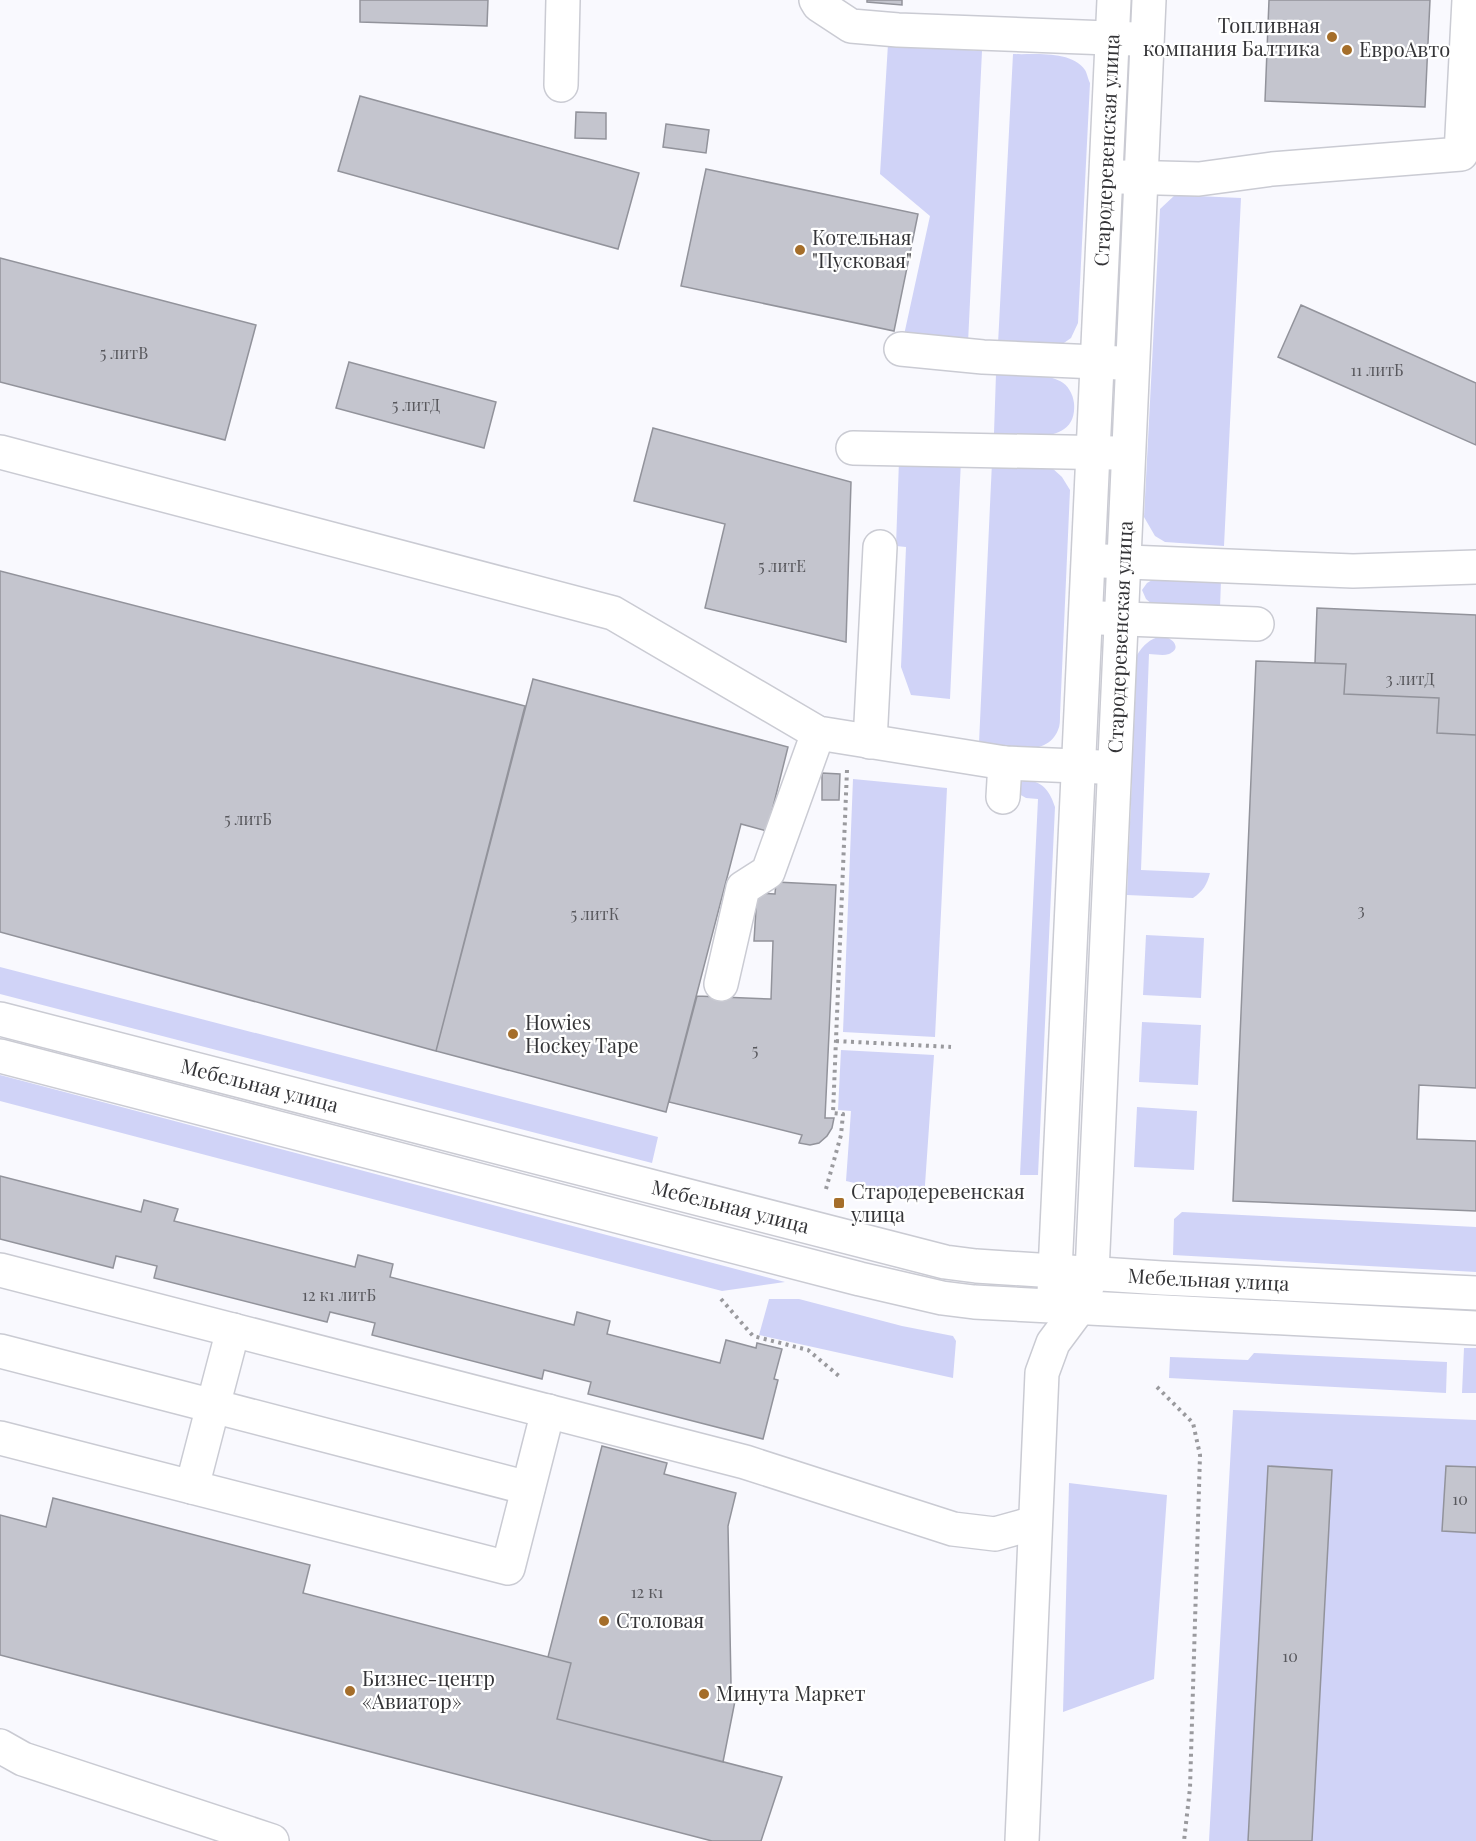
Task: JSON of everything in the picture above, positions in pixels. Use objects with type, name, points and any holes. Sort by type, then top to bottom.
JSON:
[{"type":"street","points":[[561,85],[563,0]]},
{"type":"street","points":[[816,0],[819,5],[852,26],[898,30],[1147,39]]},
{"type":"street","name":"Стародеревенская улица","points":[[1066,1307],[1055,1271],[1114,0]]},
{"type":"street","name":"Стародеревенская улица","points":[[1022,1841],[1042,1373],[1066,1307],[1092,1273],[1149,0]]},
{"type":"street","points":[[1106,177],[1199,179],[1272,169],[1461,154],[1469,0]]},
{"type":"street","points":[[901,349],[983,357],[1133,364]]},
{"type":"street","points":[[853,448],[1128,454]]},
{"type":"street","points":[[0,452],[613,613],[818,733],[1005,763],[1114,768]]},
{"type":"street","points":[[870,742],[880,547]]},
{"type":"street","points":[[1088,561],[1353,571],[1476,567]]},
{"type":"street","points":[[1085,617],[1257,624]]},
{"type":"street","points":[[721,984],[743,888],[768,873],[818,733]]},
{"type":"street","points":[[1003,797],[1005,763]]},
{"type":"street","name":"Мебельная улица","points":[[0,1019],[918,1256],[976,1266],[1476,1293]]},
{"type":"street","name":"Мебельная улица","points":[[0,1056],[910,1291],[974,1302],[1476,1328]]},
{"type":"street","points":[[0,1270],[745,1461],[953,1529],[995,1534],[1035,1523]]},
{"type":"street","points":[[192,1487],[233,1330]]},
{"type":"street","points":[[0,1351],[528,1488]]},
{"type":"street","points":[[0,1438],[508,1568],[548,1411]]},
{"type":"street","points":[[0,1746],[23,1759],[272,1841]]},
{"type":"path","points":[[826,1190],[841,1135],[843,1114],[832,1113],[847,767]]},
{"type":"path","points":[[836,1041],[951,1047]]},
{"type":"path","points":[[721,1299],[753,1336],[808,1350],[839,1376]]},
{"type":"path","points":[[1157,1386],[1193,1423],[1200,1455],[1190,1788],[1184,1841]]},
{"type":"shaded area","points":[[888,44],[982,51],[968,343],[904,335],[930,216],[880,174]]},
{"type":"shaded area","points":[[1013,54],[1052,55],[1071,59],[1085,70],[1090,83],[1078,323],[1071,338],[1061,345],[998,344]]},
{"type":"shaded area","points":[[1175,195],[1241,198],[1224,546],[1165,542],[1155,536],[1144,517],[1160,209]]},
{"type":"shaded area","points":[[996,374],[1037,375],[1053,378],[1063,383],[1070,390],[1074,403],[1073,417],[1067,427],[1045,436],[994,433]]},
{"type":"shaded area","points":[[899,460],[961,460],[950,699],[911,695],[901,667],[906,547],[896,546]]},
{"type":"shaded area","points":[[992,462],[1051,467],[1062,477],[1070,490],[1060,725],[1052,739],[1034,748],[1011,748],[979,743]]},
{"type":"shaded area","points":[[1154,579],[1221,580],[1220,608],[1153,605],[1146,599],[1142,590]]},
{"type":"shaded area","points":[[1161,636],[1172,641],[1176,646],[1169,654],[1149,654],[1141,870],[1210,873],[1204,887],[1193,898],[1127,895],[1137,655],[1147,643]]},
{"type":"shaded area","points":[[853,779],[947,788],[935,1037],[843,1032]]},
{"type":"shaded area","points":[[1027,780],[1042,785],[1055,807],[1038,1175],[1020,1175],[1038,799],[1026,798],[1019,794],[1018,788],[1021,782]]},
{"type":"shaded area","points":[[1146,935],[1204,938],[1201,998],[1143,995]]},
{"type":"shaded area","points":[[0,967],[658,1137],[652,1163],[0,994]]},
{"type":"shaded area","points":[[1142,1022],[1201,1025],[1198,1085],[1139,1082]]},
{"type":"shaded area","points":[[841,1050],[934,1055],[924,1199],[846,1181],[851,1111],[838,1110]]},
{"type":"shaded area","points":[[0,1075],[785,1282],[722,1291],[0,1101]]},
{"type":"shaded area","points":[[1137,1107],[1197,1111],[1194,1170],[1134,1167]]},
{"type":"shaded area","points":[[1182,1212],[1476,1227],[1476,1272],[1173,1255],[1174,1219]]},
{"type":"shaded area","points":[[769,1299],[799,1299],[902,1326],[953,1336],[956,1341],[953,1378],[759,1335]]},
{"type":"shaded area","points":[[1464,1348],[1476,1348],[1476,1393],[1462,1393]]},
{"type":"shaded area","points":[[1254,1353],[1447,1362],[1446,1393],[1169,1378],[1170,1357],[1248,1360]]},
{"type":"shaded area","points":[[1233,1410],[1476,1420],[1476,1841],[1209,1841]]},
{"type":"shaded area","points":[[1069,1483],[1167,1495],[1154,1679],[1063,1712]]},
{"type":"building","points":[[360,0],[488,0],[487,26],[360,22]]},
{"type":"building","points":[[867,0],[902,0],[902,5],[867,2]]},
{"type":"building","name":"ЕвроАвто","points":[[1269,0],[1430,0],[1425,107],[1265,101]]},
{"type":"building","points":[[360,96],[639,173],[618,249],[338,171]]},
{"type":"building","points":[[576,112],[606,113],[606,139],[575,138]]},
{"type":"building","points":[[666,124],[709,130],[706,153],[663,147]]},
{"type":"building","name":"Котельная \"Пусковая\"","points":[[706,169],[918,214],[894,331],[681,286]]},
{"type":"building","points":[[0,258],[256,325],[225,440],[0,382]]},
{"type":"building","points":[[1301,305],[1476,383],[1476,445],[1278,357]]},
{"type":"building","points":[[349,362],[496,402],[484,448],[336,408]]},
{"type":"building","points":[[653,428],[851,482],[846,642],[705,608],[725,524],[634,501]]},
{"type":"building","points":[[0,571],[525,706],[436,1051],[0,932]]},
{"type":"building","points":[[1317,608],[1476,615],[1476,735],[1437,733],[1439,698],[1344,694],[1346,664],[1315,663]]},
{"type":"building","points":[[1256,661],[1346,664],[1344,694],[1439,698],[1437,733],[1476,735],[1476,1088],[1419,1085],[1417,1139],[1476,1141],[1476,1211],[1233,1201]]},
{"type":"building","points":[[533,679],[788,747],[767,831],[741,824],[666,1112],[436,1051]]},
{"type":"building","points":[[822,773],[840,774],[839,800],[822,800]]},
{"type":"building","points":[[776,882],[836,885],[825,1118],[834,1118],[827,1136],[819,1143],[810,1145],[799,1143],[802,1135],[669,1102],[697,996],[771,999],[773,941],[754,941],[757,893],[775,894]]},
{"type":"building","points":[[0,1176],[141,1212],[144,1200],[178,1209],[174,1221],[355,1267],[358,1255],[393,1264],[390,1277],[574,1325],[577,1312],[610,1321],[607,1334],[720,1363],[726,1340],[756,1348],[757,1343],[782,1349],[774,1379],[778,1380],[763,1439],[588,1394],[591,1382],[544,1370],[542,1379],[372,1335],[375,1323],[330,1312],[327,1322],[154,1278],[157,1266],[116,1256],[113,1268],[0,1239]]},
{"type":"building","name":"Бизнес-центр «Авиатор»","points":[[602,1446],[667,1463],[664,1474],[736,1493],[728,1526],[731,1684],[735,1701],[723,1762],[557,1719],[571,1663],[548,1657]]},
{"type":"building","points":[[1268,1466],[1332,1470],[1312,1841],[1248,1841]]},
{"type":"building","points":[[1446,1466],[1476,1467],[1476,1533],[1442,1531]]},
{"type":"building","name":"Бизнес-центр «Авиатор»","points":[[53,1498],[310,1565],[303,1593],[571,1663],[557,1719],[782,1777],[761,1841],[712,1841],[0,1655],[0,1515],[46,1527]]},
{"type":"place","name":"Топливная компания Балтика","points":[[1332,37]]},
{"type":"place","name":"ЕвроАвто","points":[[1347,50]]},
{"type":"place","name":"Котельная \"Пусковая\"","points":[[800,250]]},
{"type":"place","name":"Howies Hockey Tape","points":[[513,1034]]},
{"type":"place","name":"Стародеревенская улица","points":[[839,1203]]},
{"type":"place","name":"Столовая","points":[[604,1621]]},
{"type":"place","name":"Бизнес-центр «Авиатор»","points":[[350,1691]]},
{"type":"place","name":"Минута Маркет","points":[[704,1694]]}]
